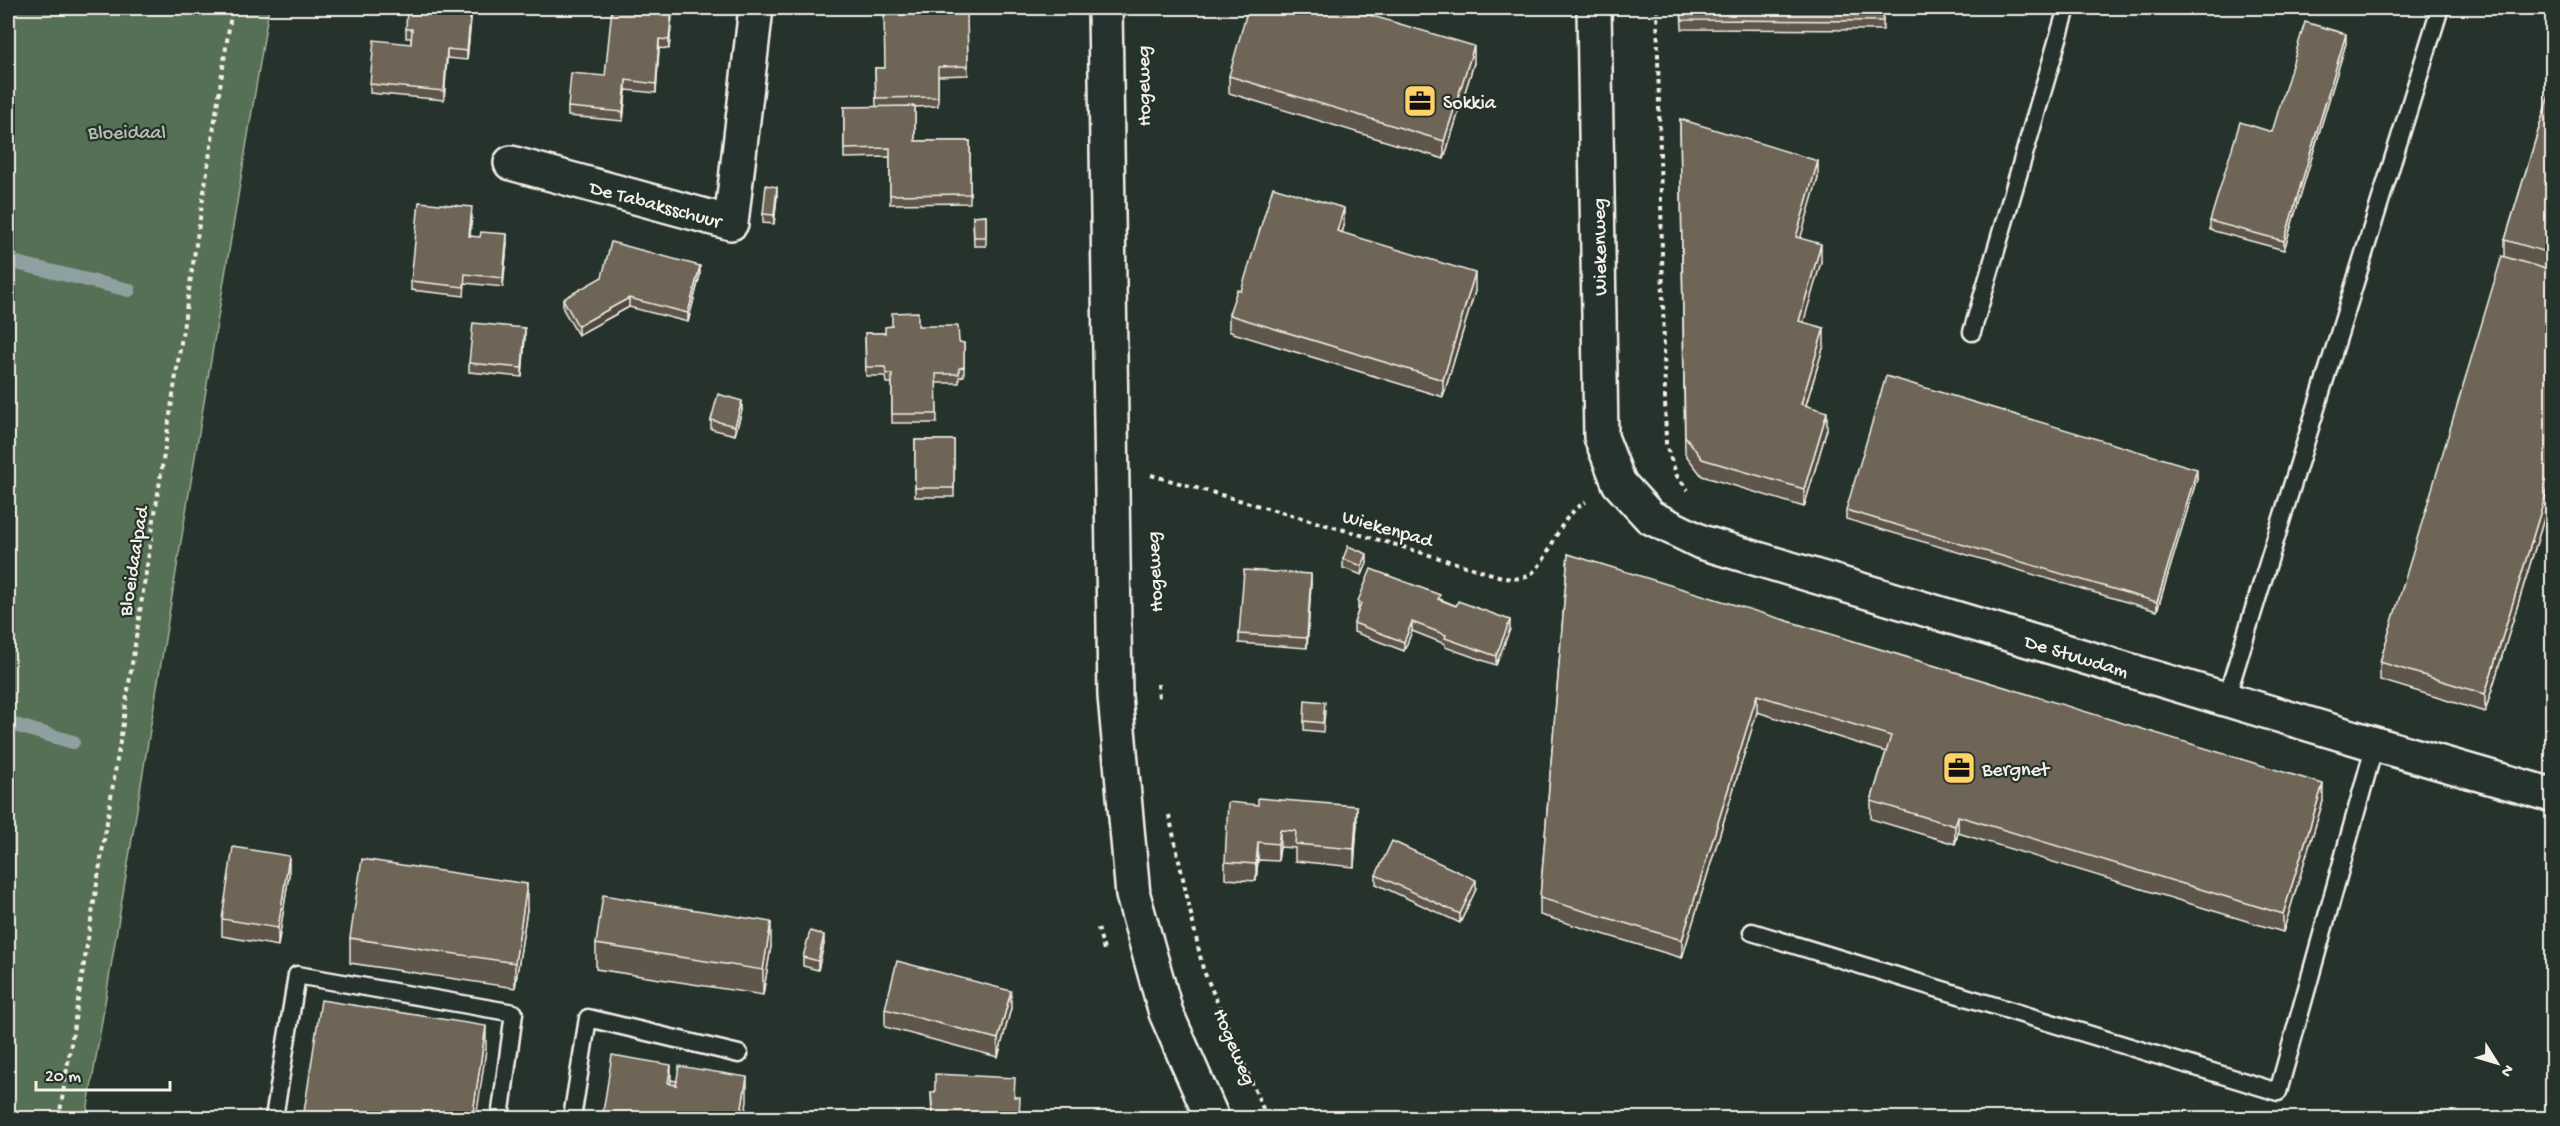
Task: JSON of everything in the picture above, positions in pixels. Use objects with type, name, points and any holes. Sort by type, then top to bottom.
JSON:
[{"type":"street","name":"De Tabaksschuur","points":[[511,163],[731,223],[756,8]]},
{"type":"street","name":"Hogeweg","points":[[1105,8],[1115,696],[1133,895],[1166,1013],[1212,1119]]},
{"type":"street","name":"Wiekenweg","points":[[1594,8],[1601,437],[1619,483]]},
{"type":"street","name":"De Stuwdam","points":[[1619,483],[1650,517],[1701,542],[2553,795]]},
{"type":"lane","points":[[1972,332],[2067,8]]},
{"type":"lane","points":[[2226,699],[2440,8]]},
{"type":"lane","points":[[1752,932],[2278,1092],[2375,744]]},
{"type":"lane","points":[[274,1119],[297,975],[514,1013],[500,1119]]},
{"type":"lane","points":[[572,1119],[588,1017],[739,1054]]},
{"type":"path","name":"Bloeidaalpad","points":[[59,1119],[121,735],[232,8]]},
{"type":"path","points":[[1657,8],[1666,445],[1677,476],[1688,490],[1708,498],[1701,542]]},
{"type":"path","name":"Wiekenpad","points":[[1149,486],[1149,475],[1393,543],[1505,578],[1520,579],[1532,573],[1557,530],[1578,506],[1619,483]]},
{"type":"path","points":[[1157,672],[1159,708]]},
{"type":"path","name":"Hogeweg","points":[[1168,812],[1203,969],[1267,1119]]},
{"type":"green space","name":"Bloeidaal","points":[[8,8],[269,8],[86,1118],[8,1118]]},
{"type":"building","points":[[407,8],[471,8],[467,51],[447,49],[444,91],[370,84],[374,40],[411,44],[412,29],[406,29]]},
{"type":"building","points":[[612,8],[672,8],[669,40],[659,39],[656,84],[626,80],[623,112],[568,107],[571,73],[605,76]]},
{"type":"building","points":[[1248,8],[1346,8],[1474,46],[1444,141],[1229,76]]},
{"type":"building","points":[[1681,8],[1883,8],[1883,21],[1682,20]]},
{"type":"building","points":[[967,13],[968,66],[938,67],[938,97],[876,98],[875,68],[885,68],[884,15]]},
{"type":"building","points":[[2305,22],[2346,34],[2284,241],[2210,221],[2240,122],[2272,132]]},
{"type":"building","points":[[2553,82],[2553,254],[2505,240]]},
{"type":"building","points":[[915,106],[915,141],[970,141],[970,194],[890,195],[890,148],[844,149],[844,107]]},
{"type":"building","points":[[1680,119],[1818,161],[1796,237],[1821,244],[1799,321],[1824,328],[1801,404],[1827,412],[1804,489],[1702,459],[1685,436]]},
{"type":"building","points":[[766,185],[777,187],[774,215],[763,214]]},
{"type":"building","points":[[1273,187],[1344,208],[1337,231],[1475,273],[1443,380],[1229,314],[1237,290],[1241,291]]},
{"type":"building","points":[[419,202],[472,207],[469,236],[480,237],[481,232],[507,234],[503,278],[465,274],[464,287],[411,281]]},
{"type":"building","points":[[986,215],[986,237],[974,237],[973,216]]},
{"type":"building","points":[[611,242],[700,266],[688,313],[629,298],[578,326],[563,299],[602,277]]},
{"type":"building","points":[[2502,256],[2553,271],[2553,471],[2485,694],[2380,662]]},
{"type":"building","points":[[918,312],[918,326],[958,326],[959,342],[964,343],[964,367],[959,368],[959,374],[936,374],[937,414],[892,414],[892,374],[886,374],[885,367],[866,367],[865,333],[885,333],[885,327],[892,326],[892,313]]},
{"type":"building","points":[[473,323],[525,328],[522,368],[469,363]]},
{"type":"building","points":[[1886,376],[2197,469],[2157,602],[1846,510]]},
{"type":"building","points":[[718,394],[742,401],[735,426],[711,420]]},
{"type":"building","points":[[915,440],[954,440],[954,488],[915,488]]},
{"type":"building","points":[[1348,546],[1367,554],[1362,566],[1343,559]]},
{"type":"building","points":[[1568,554],[2323,784],[2283,914],[1958,816],[1955,826],[1871,801],[1891,736],[1757,695],[1682,940],[1540,898]]},
{"type":"building","points":[[1371,569],[1440,595],[1438,599],[1456,606],[1458,601],[1510,620],[1496,656],[1445,638],[1446,635],[1412,622],[1404,642],[1354,623],[1361,603],[1358,601]]},
{"type":"building","points":[[1244,570],[1311,574],[1307,638],[1239,634]]},
{"type":"building","points":[[1305,700],[1325,702],[1323,723],[1304,721]]},
{"type":"building","points":[[1258,798],[1357,806],[1354,849],[1295,844],[1296,831],[1280,830],[1278,844],[1258,842],[1256,864],[1225,862],[1228,802],[1258,805]]},
{"type":"building","points":[[1392,841],[1476,880],[1460,914],[1376,875]]},
{"type":"building","points":[[233,847],[289,856],[278,928],[222,919]]},
{"type":"building","points":[[362,859],[527,884],[515,963],[350,938]]},
{"type":"building","points":[[603,895],[771,922],[763,970],[596,944]]},
{"type":"building","points":[[810,931],[824,935],[818,961],[803,957]]},
{"type":"building","points":[[897,961],[1011,991],[998,1039],[885,1009]]},
{"type":"building","points":[[321,1000],[486,1026],[472,1119],[303,1119]]},
{"type":"building","points":[[612,1055],[671,1065],[668,1083],[676,1085],[679,1066],[747,1077],[740,1119],[602,1119]]},
{"type":"building","points":[[935,1074],[1015,1078],[1014,1097],[1020,1097],[1019,1119],[915,1119],[916,1115],[933,1116],[931,1092],[935,1092]]},
{"type":"building","points":[[671,1080],[677,1081],[676,1085],[670,1084]]},
{"type":"waterway","points":[[8,261],[129,290]]},
{"type":"waterway","points":[[8,723],[73,742]]},
{"type":"place","name":"Sokkia","points":[[1420,101]]},
{"type":"place","name":"Bergnet","points":[[1959,768]]}]
